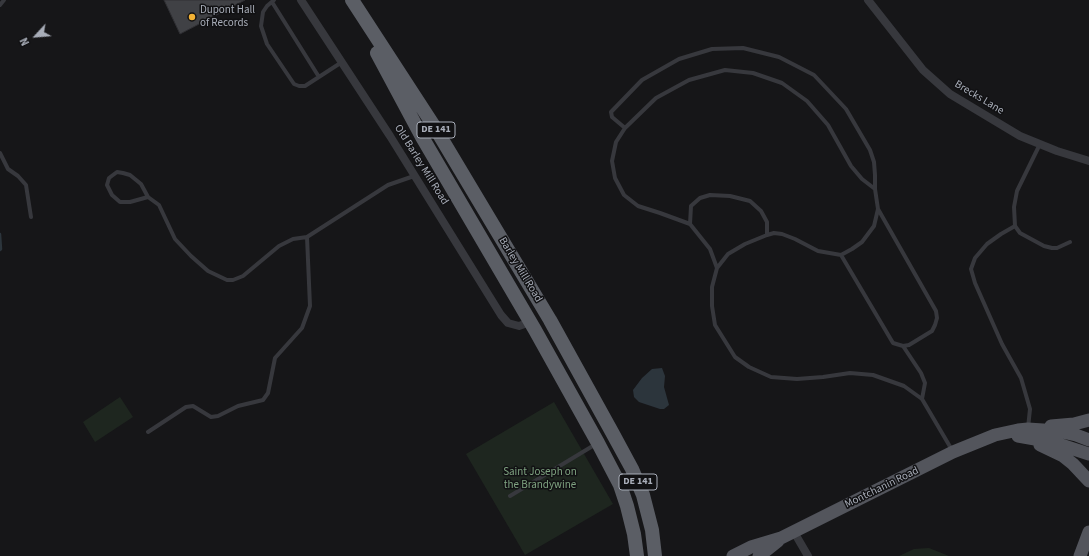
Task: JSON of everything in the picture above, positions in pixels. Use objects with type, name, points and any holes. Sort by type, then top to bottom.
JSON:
[{"type":"highway","name":"Barley Mill Road","points":[[348,0],[422,137],[530,322],[598,443],[620,486],[627,506],[634,534],[637,556]]},
{"type":"highway","name":"Barley Mill Road","points":[[352,0],[434,126],[550,320],[602,414],[638,483],[647,509],[654,550]]},
{"type":"highway","points":[[530,322],[541,324],[548,330],[584,392],[602,414]]},
{"type":"highway","points":[[654,550],[664,556]]},
{"type":"main road","points":[[1025,433],[1089,420]]},
{"type":"main road","name":"Montchanin Road","points":[[733,556],[750,547],[781,538],[794,532],[954,452],[984,439],[1018,430],[1089,454]]},
{"type":"main road","name":"Montchanin Road","points":[[1025,433],[1058,431],[1089,440]]},
{"type":"main road","points":[[1025,433],[1063,456],[1089,481]]},
{"type":"main road","points":[[1080,556],[1089,532]]},
{"type":"main road","name":"Montchanin Road","points":[[759,556],[781,538]]},
{"type":"street","name":"Old Barley Mill Road","points":[[301,0],[415,175],[508,323],[519,326],[530,322]]},
{"type":"street","name":"Brecks Lane","points":[[868,0],[923,70],[950,94],[1020,136],[1057,151],[1089,161]]},
{"type":"street","points":[[794,532],[808,556]]},
{"type":"lane","points":[[0,5],[4,0]]},
{"type":"lane","points":[[319,77],[273,1],[263,12],[261,26],[267,44],[294,84],[305,86],[319,77],[342,62]]},
{"type":"lane","points":[[625,128],[612,117],[612,112],[642,80],[679,59],[712,48],[743,48],[779,58],[814,76],[846,109],[870,150],[874,162],[875,189],[878,209],[936,311],[937,318],[932,331],[909,345],[903,346],[893,343],[841,255]]},
{"type":"lane","points":[[717,268],[710,249],[690,224],[638,206],[624,195],[615,178],[612,161],[616,142],[625,128],[656,98],[689,80],[725,70],[753,73],[782,83],[807,101],[828,125],[851,166],[862,179],[875,189]]},
{"type":"lane","points":[[1040,144],[1017,191],[1014,207],[1015,226],[1020,232],[1044,246],[1057,248],[1070,242]]},
{"type":"lane","points":[[0,152],[8,169],[18,176],[26,185],[30,217]]},
{"type":"lane","points":[[148,197],[130,202],[120,202],[112,195],[107,185],[109,178],[116,172],[130,175],[141,184],[148,197],[160,205],[176,239],[191,256],[208,271],[227,280],[233,280],[242,276],[279,246],[293,239],[307,237],[388,185],[415,175]]},
{"type":"lane","points":[[690,224],[691,206],[700,198],[710,195],[730,196],[750,201],[761,211],[766,222],[767,235]]},
{"type":"lane","points":[[878,209],[874,226],[862,242],[852,250],[841,255],[818,251],[795,239],[782,234],[774,233],[744,244],[728,254],[717,268],[712,287],[712,306],[715,325],[735,357],[749,367],[771,377],[797,379],[850,373],[873,375],[904,386],[922,399],[954,452]]},
{"type":"lane","points":[[1015,226],[987,244],[975,258],[971,268],[975,283],[1002,344],[1021,378],[1030,410],[1025,433]]},
{"type":"lane","points":[[148,432],[186,407],[193,406],[211,416],[218,416],[238,406],[263,400],[268,392],[276,358],[302,328],[310,306],[307,237]]},
{"type":"lane","points":[[903,346],[921,373],[925,384],[922,399]]},
{"type":"lane","points":[[510,496],[598,443]]},
{"type":"green space","points":[[120,397],[133,417],[95,442],[83,422]]},
{"type":"green space","name":"Saint Joseph on the Brandywine","points":[[554,402],[613,504],[525,555],[466,454]]},
{"type":"green space","points":[[929,548],[949,556],[899,556],[914,549]]},
{"type":"shaded area","points":[[662,368],[665,376],[664,387],[669,405],[664,409],[660,409],[639,402],[634,397],[633,390],[642,378],[652,369]]},
{"type":"building","name":"Dupont Hall of Records","points":[[164,0],[245,0],[180,34]]},
{"type":"waterway","points":[[0,234],[0,250]]},
{"type":"place","name":"Dupont Hall of Records","points":[[192,17]]}]
